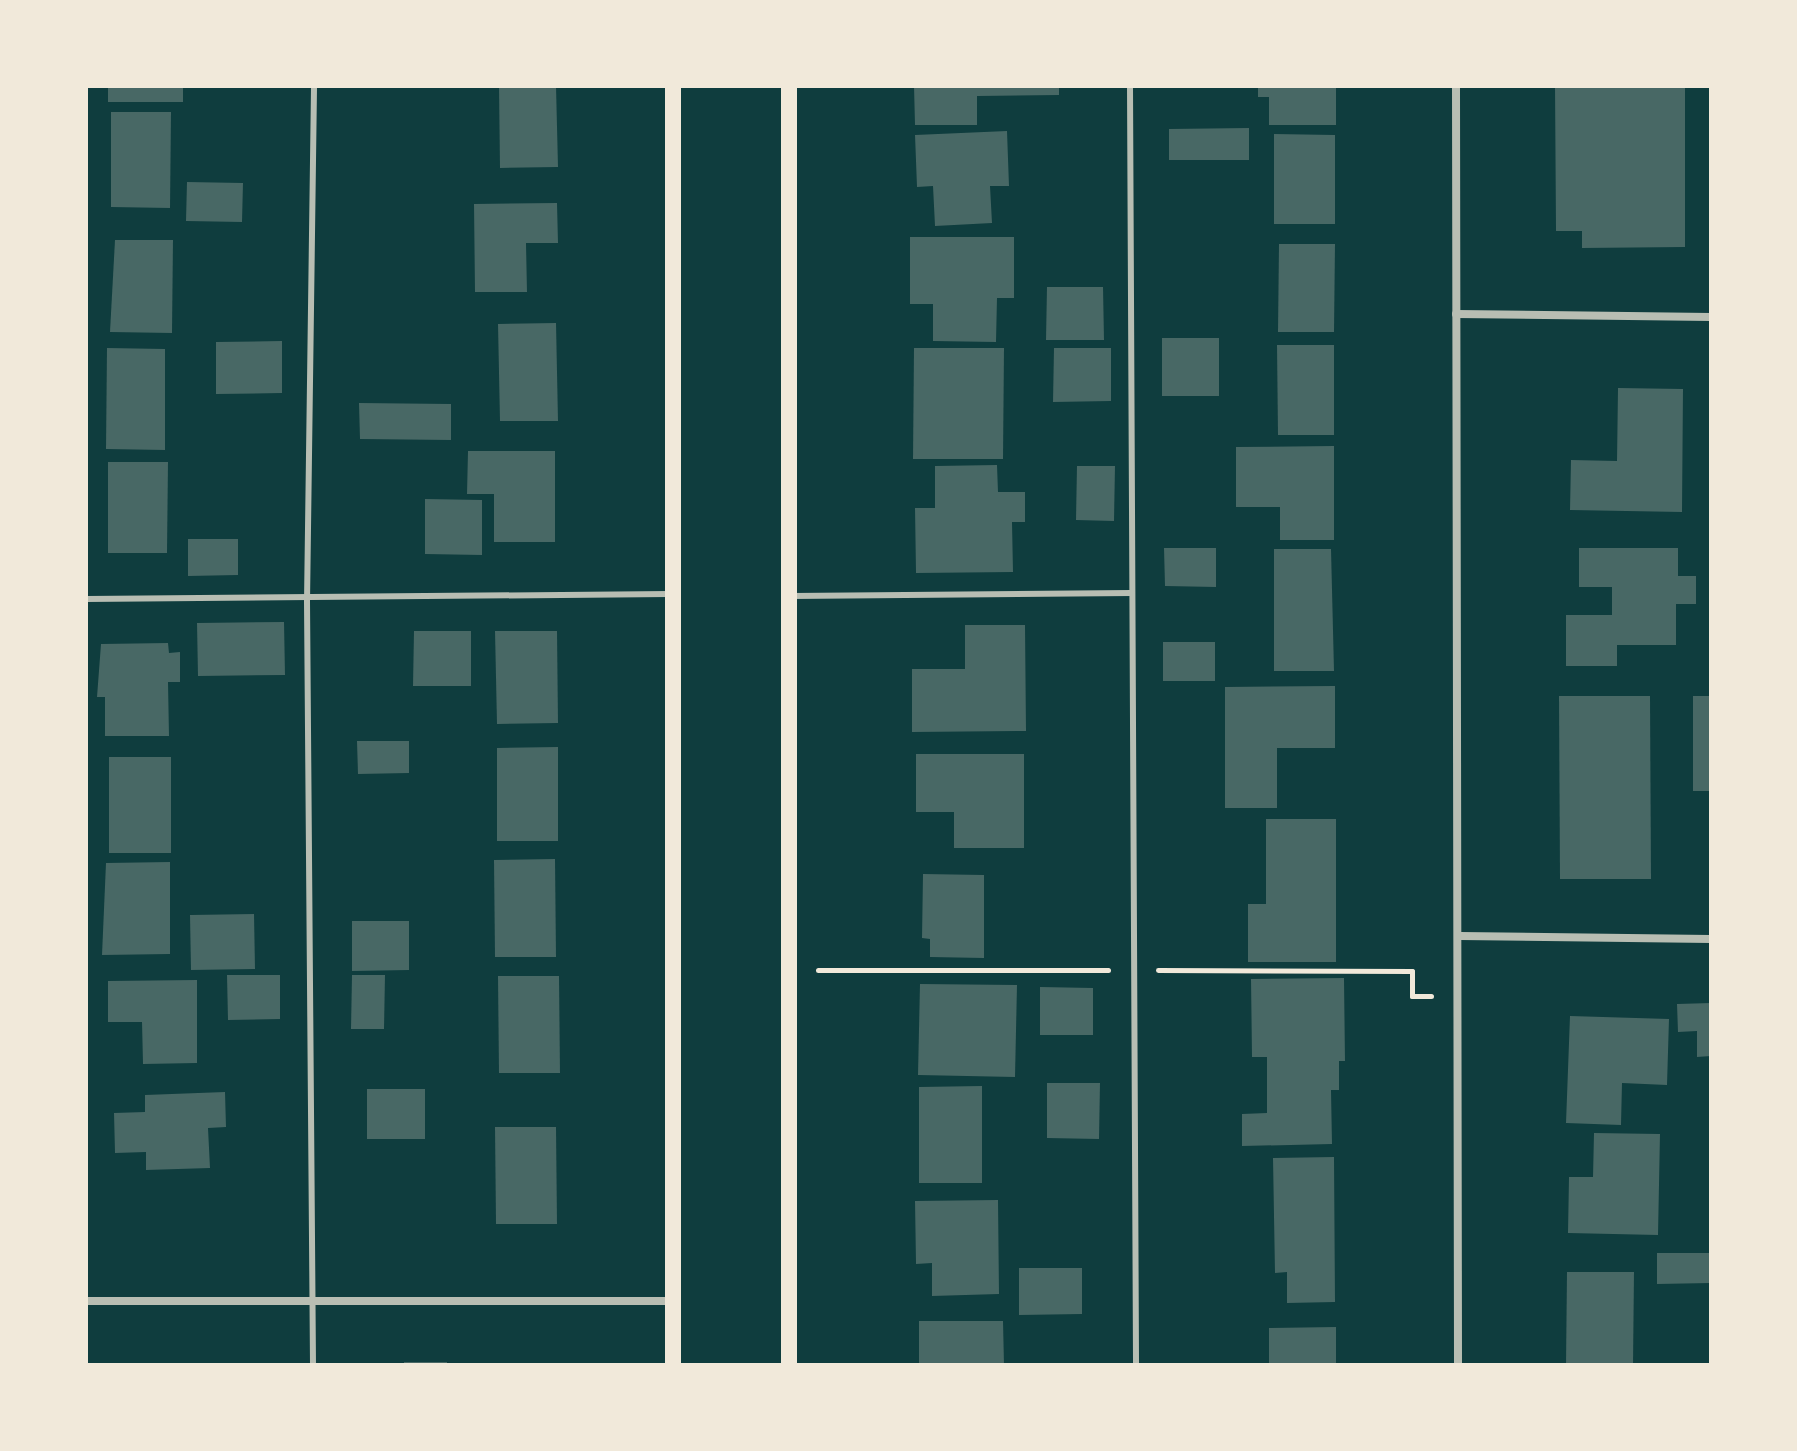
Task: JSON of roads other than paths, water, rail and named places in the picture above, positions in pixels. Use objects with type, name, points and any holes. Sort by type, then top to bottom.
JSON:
[{"type":"main road","points":[[673,86],[669,594],[673,1365]]},
{"type":"main road","points":[[789,86],[792,596],[789,1365]]},
{"type":"street","points":[[1456,86],[1460,936],[1458,1365]]},
{"type":"street","points":[[1456,314],[1711,317]]},
{"type":"street","points":[[1460,936],[1711,939]]},
{"type":"street","points":[[86,1301],[313,1304],[672,1301]]},
{"type":"lane","points":[[313,1365],[307,602],[314,86]]},
{"type":"lane","points":[[1130,86],[1136,1365]]},
{"type":"lane","points":[[792,596],[1132,593]]},
{"type":"lane","points":[[86,599],[307,602],[669,594]]}]
